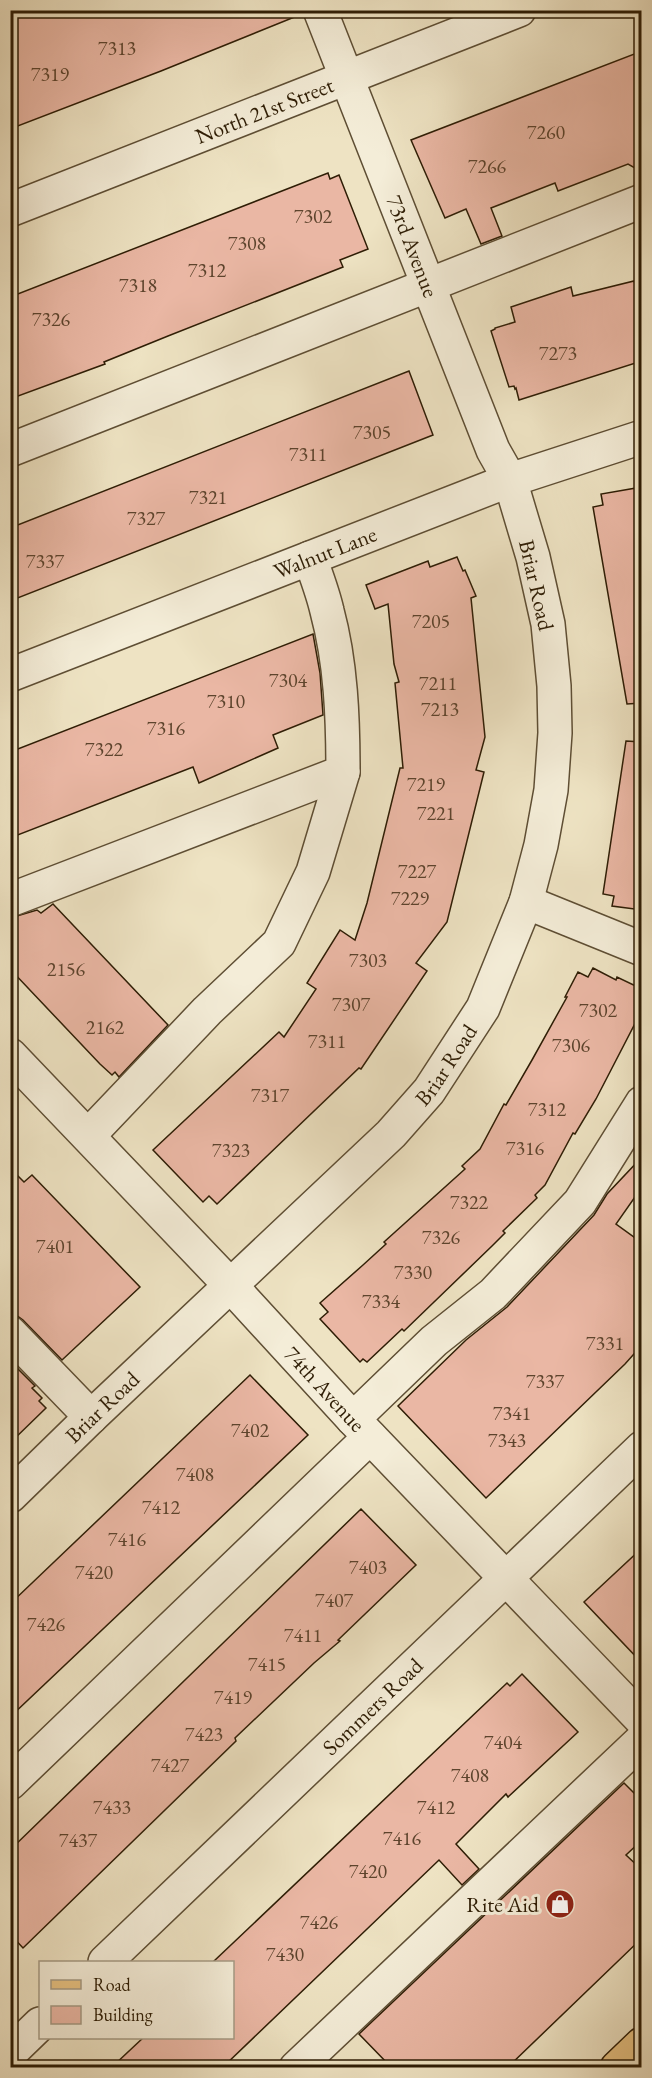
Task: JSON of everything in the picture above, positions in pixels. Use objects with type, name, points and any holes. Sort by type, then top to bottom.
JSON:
[{"type":"main road","points":[[617,2067],[642,2044]]},
{"type":"street","name":"73rd Avenue","points":[[320,10],[493,450],[510,480]]},
{"type":"street","name":"North 21st Street","points":[[10,210],[519,10]]},
{"type":"street","points":[[10,450],[642,201]]},
{"type":"street","name":"Walnut Lane","points":[[10,675],[510,480],[642,437]]},
{"type":"street","name":"Briar Road","points":[[10,1496],[390,1134],[429,1091],[483,1008],[526,902],[541,844],[551,790],[555,733],[554,686],[548,624],[533,557],[510,480]]},
{"type":"street","points":[[88,1136],[207,1011],[279,943],[313,872],[343,772],[343,724],[338,669],[327,611],[310,558]]},
{"type":"street","points":[[10,900],[343,772]]},
{"type":"street","points":[[526,902],[642,949]]},
{"type":"street","name":"74th Avenue","points":[[10,1055],[640,1720]]},
{"type":"street","points":[[10,1783],[362,1428],[434,1341],[493,1294],[580,1202],[642,1103]]},
{"type":"street","points":[[10,1333],[91,1417]]},
{"type":"street","name":"Sommers Road","points":[[106,1961],[642,1448]]},
{"type":"street","points":[[296,2067],[640,1720]]},
{"type":"street","points":[[10,2053],[39,2025]]},
{"type":"building","points":[[30,10],[302,10],[302,14],[10,129],[10,18]]},
{"type":"building","points":[[642,51],[642,172],[628,164],[558,191],[555,183],[491,208],[502,236],[481,244],[466,209],[445,218],[411,140]]},
{"type":"building","points":[[328,173],[330,179],[339,175],[368,249],[340,260],[343,267],[104,362],[105,364],[10,399],[10,297]]},
{"type":"building","points":[[634,281],[636,287],[642,285],[642,361],[519,400],[516,388],[509,387],[491,331],[515,322],[511,307],[571,287],[573,296]]},
{"type":"building","points":[[409,371],[433,435],[10,601],[10,528]]},
{"type":"building","points":[[642,487],[642,703],[627,704],[593,507],[603,505],[601,494]]},
{"type":"building","points":[[457,557],[476,596],[471,598],[485,737],[476,770],[484,772],[447,922],[416,963],[427,971],[361,1069],[359,1068],[217,1204],[209,1196],[203,1202],[153,1150],[279,1032],[284,1037],[316,989],[307,983],[340,930],[355,940],[367,903],[400,768],[403,768],[395,683],[399,682],[394,664],[388,604],[375,609],[366,585],[428,561],[430,567]]},
{"type":"building","points":[[313,634],[320,673],[323,715],[273,735],[278,748],[199,783],[193,767],[10,838],[10,752]]},
{"type":"building","points":[[626,741],[642,742],[642,910],[612,906],[614,896],[603,894]]},
{"type":"building","points":[[53,904],[168,1025],[119,1077],[115,1072],[112,1075],[100,1064],[10,969],[10,918],[37,910],[41,913]]},
{"type":"building","points":[[593,968],[616,980],[617,977],[642,989],[642,1010],[596,1099],[575,1134],[573,1133],[545,1185],[535,1195],[537,1198],[503,1231],[505,1233],[404,1331],[402,1329],[367,1362],[363,1359],[360,1362],[320,1319],[328,1312],[320,1303],[465,1169],[462,1166],[480,1149],[567,997],[565,997],[578,972],[588,977]]},
{"type":"building","points":[[642,1157],[642,1187],[616,1224],[642,1243],[642,1345],[486,1498],[398,1406],[466,1340],[507,1307],[594,1215],[607,1194]]},
{"type":"building","points":[[10,1168],[24,1182],[32,1175],[140,1287],[62,1360],[23,1320],[16,1315],[10,1315]]},
{"type":"building","points":[[10,1361],[35,1386],[32,1388],[42,1398],[39,1401],[46,1408],[10,1443]]},
{"type":"building","points":[[250,1375],[308,1435],[10,1717],[10,1604]]},
{"type":"building","points":[[361,1509],[416,1565],[338,1640],[340,1641],[235,1738],[236,1741],[23,1948],[10,1934],[10,1850]]},
{"type":"building","points":[[642,1548],[642,1663],[584,1602]]},
{"type":"building","points":[[522,1674],[578,1732],[508,1797],[506,1794],[456,1844],[479,1869],[462,1885],[439,1860],[223,2067],[112,2067],[142,2039],[234,2039],[234,1961],[214,1961],[507,1683],[510,1686]]},
{"type":"building","name":"Rite Aid","points":[[624,1783],[642,1801],[642,1840],[626,1855],[642,1870],[642,1938],[508,2067],[391,2067],[359,2034]]},
{"type":"place","name":"Rite Aid","points":[[560,1904]]}]
